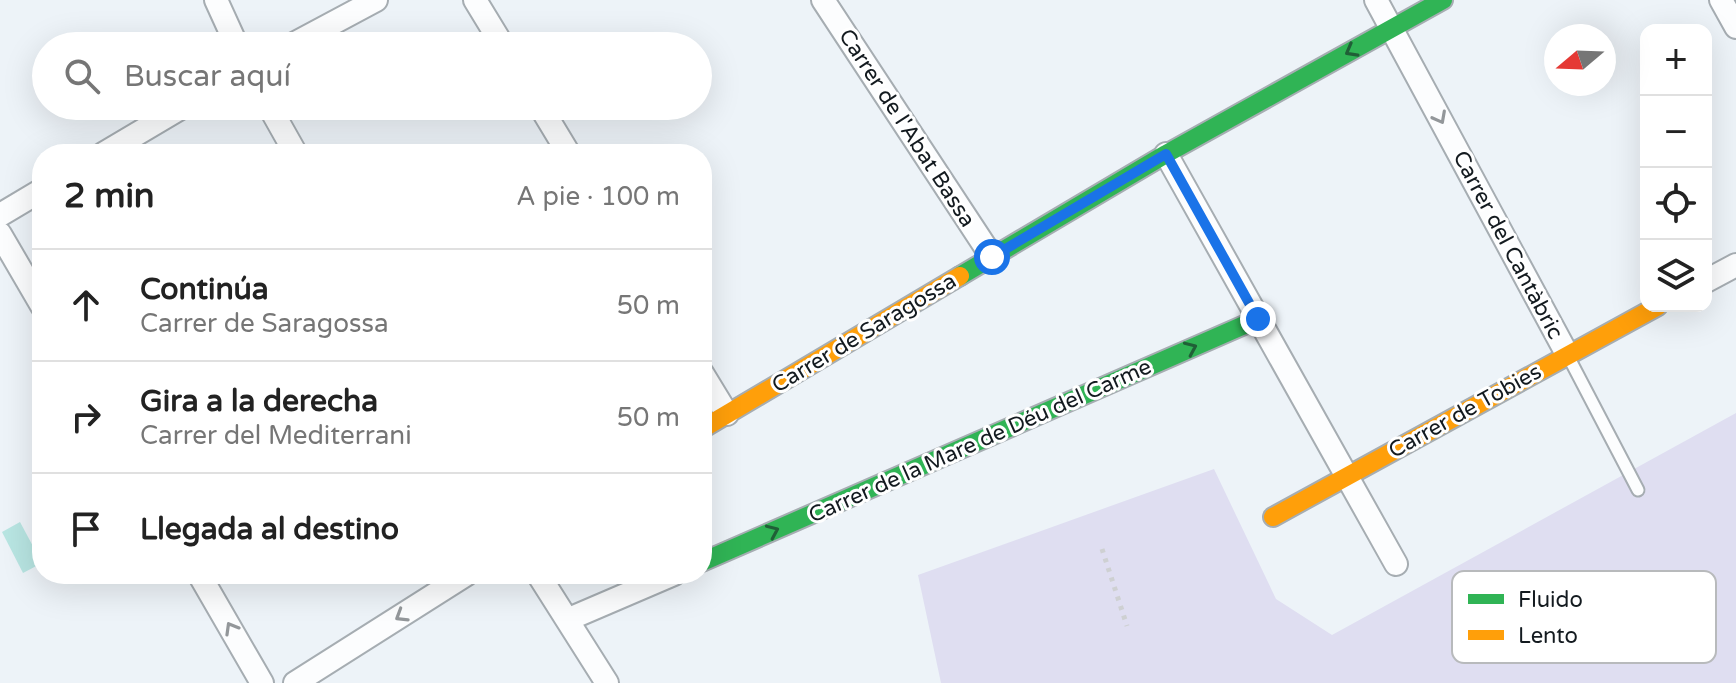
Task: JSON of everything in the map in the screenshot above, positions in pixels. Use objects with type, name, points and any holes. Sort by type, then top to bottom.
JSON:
[{"type":"street","points":[[216,0],[231,32]]},
{"type":"street","points":[[316,32],[376,0]]},
{"type":"street","points":[[475,0],[494,32]]},
{"type":"street","name":"Carrer de l'Abat Bassa","points":[[823,0],[992,257]]},
{"type":"street","name":"Carrer del Cantàbric","points":[[1376,0],[1567,354]]},
{"type":"street","name":"Carrer de Saragossa","points":[[712,423],[1166,154],[1443,0]]},
{"type":"street","points":[[1721,0],[1736,27]]},
{"type":"street","points":[[120,144],[160,120]]},
{"type":"street","points":[[277,120],[290,144]]},
{"type":"street","points":[[548,120],[563,144]]},
{"type":"street","points":[[1166,154],[1396,564]]},
{"type":"street","points":[[0,215],[32,196]]},
{"type":"street","points":[[0,234],[32,289]]},
{"type":"street","points":[[1712,278],[1736,265]]},
{"type":"street","name":"Carrer de Tobies","points":[[1273,517],[1647,312]]},
{"type":"street","name":"Carrer de la Mare de Déu del Carme","points":[[712,558],[1258,319]]},
{"type":"street","points":[[712,389],[727,414]]},
{"type":"street","points":[[205,584],[262,683]]},
{"type":"street","points":[[295,683],[451,584]]},
{"type":"street","points":[[545,584],[607,683]]},
{"type":"street","points":[[569,619],[651,584]]},
{"type":"lane","name":"Carrer del Cantàbric","points":[[1567,354],[1638,490]]},
{"type":"path","points":[[1102,549],[1127,626]]},
{"type":"shaded area","points":[[1736,413],[1736,683],[941,683],[918,575],[1214,469],[1276,599],[1332,635]]},
{"type":"shaded area","points":[[20,522],[32,544],[32,568],[23,573],[2,532]]},
{"type":"traffic: fast","points":[[960,276],[1166,154],[1443,0]]},
{"type":"traffic: fast","points":[[712,558],[1258,319]]},
{"type":"traffic: slow","points":[[712,423],[960,276]]},
{"type":"traffic: slow","points":[[1273,517],[1647,312]]},
{"type":"route","points":[[992,257],[1166,154],[1258,319]]}]
